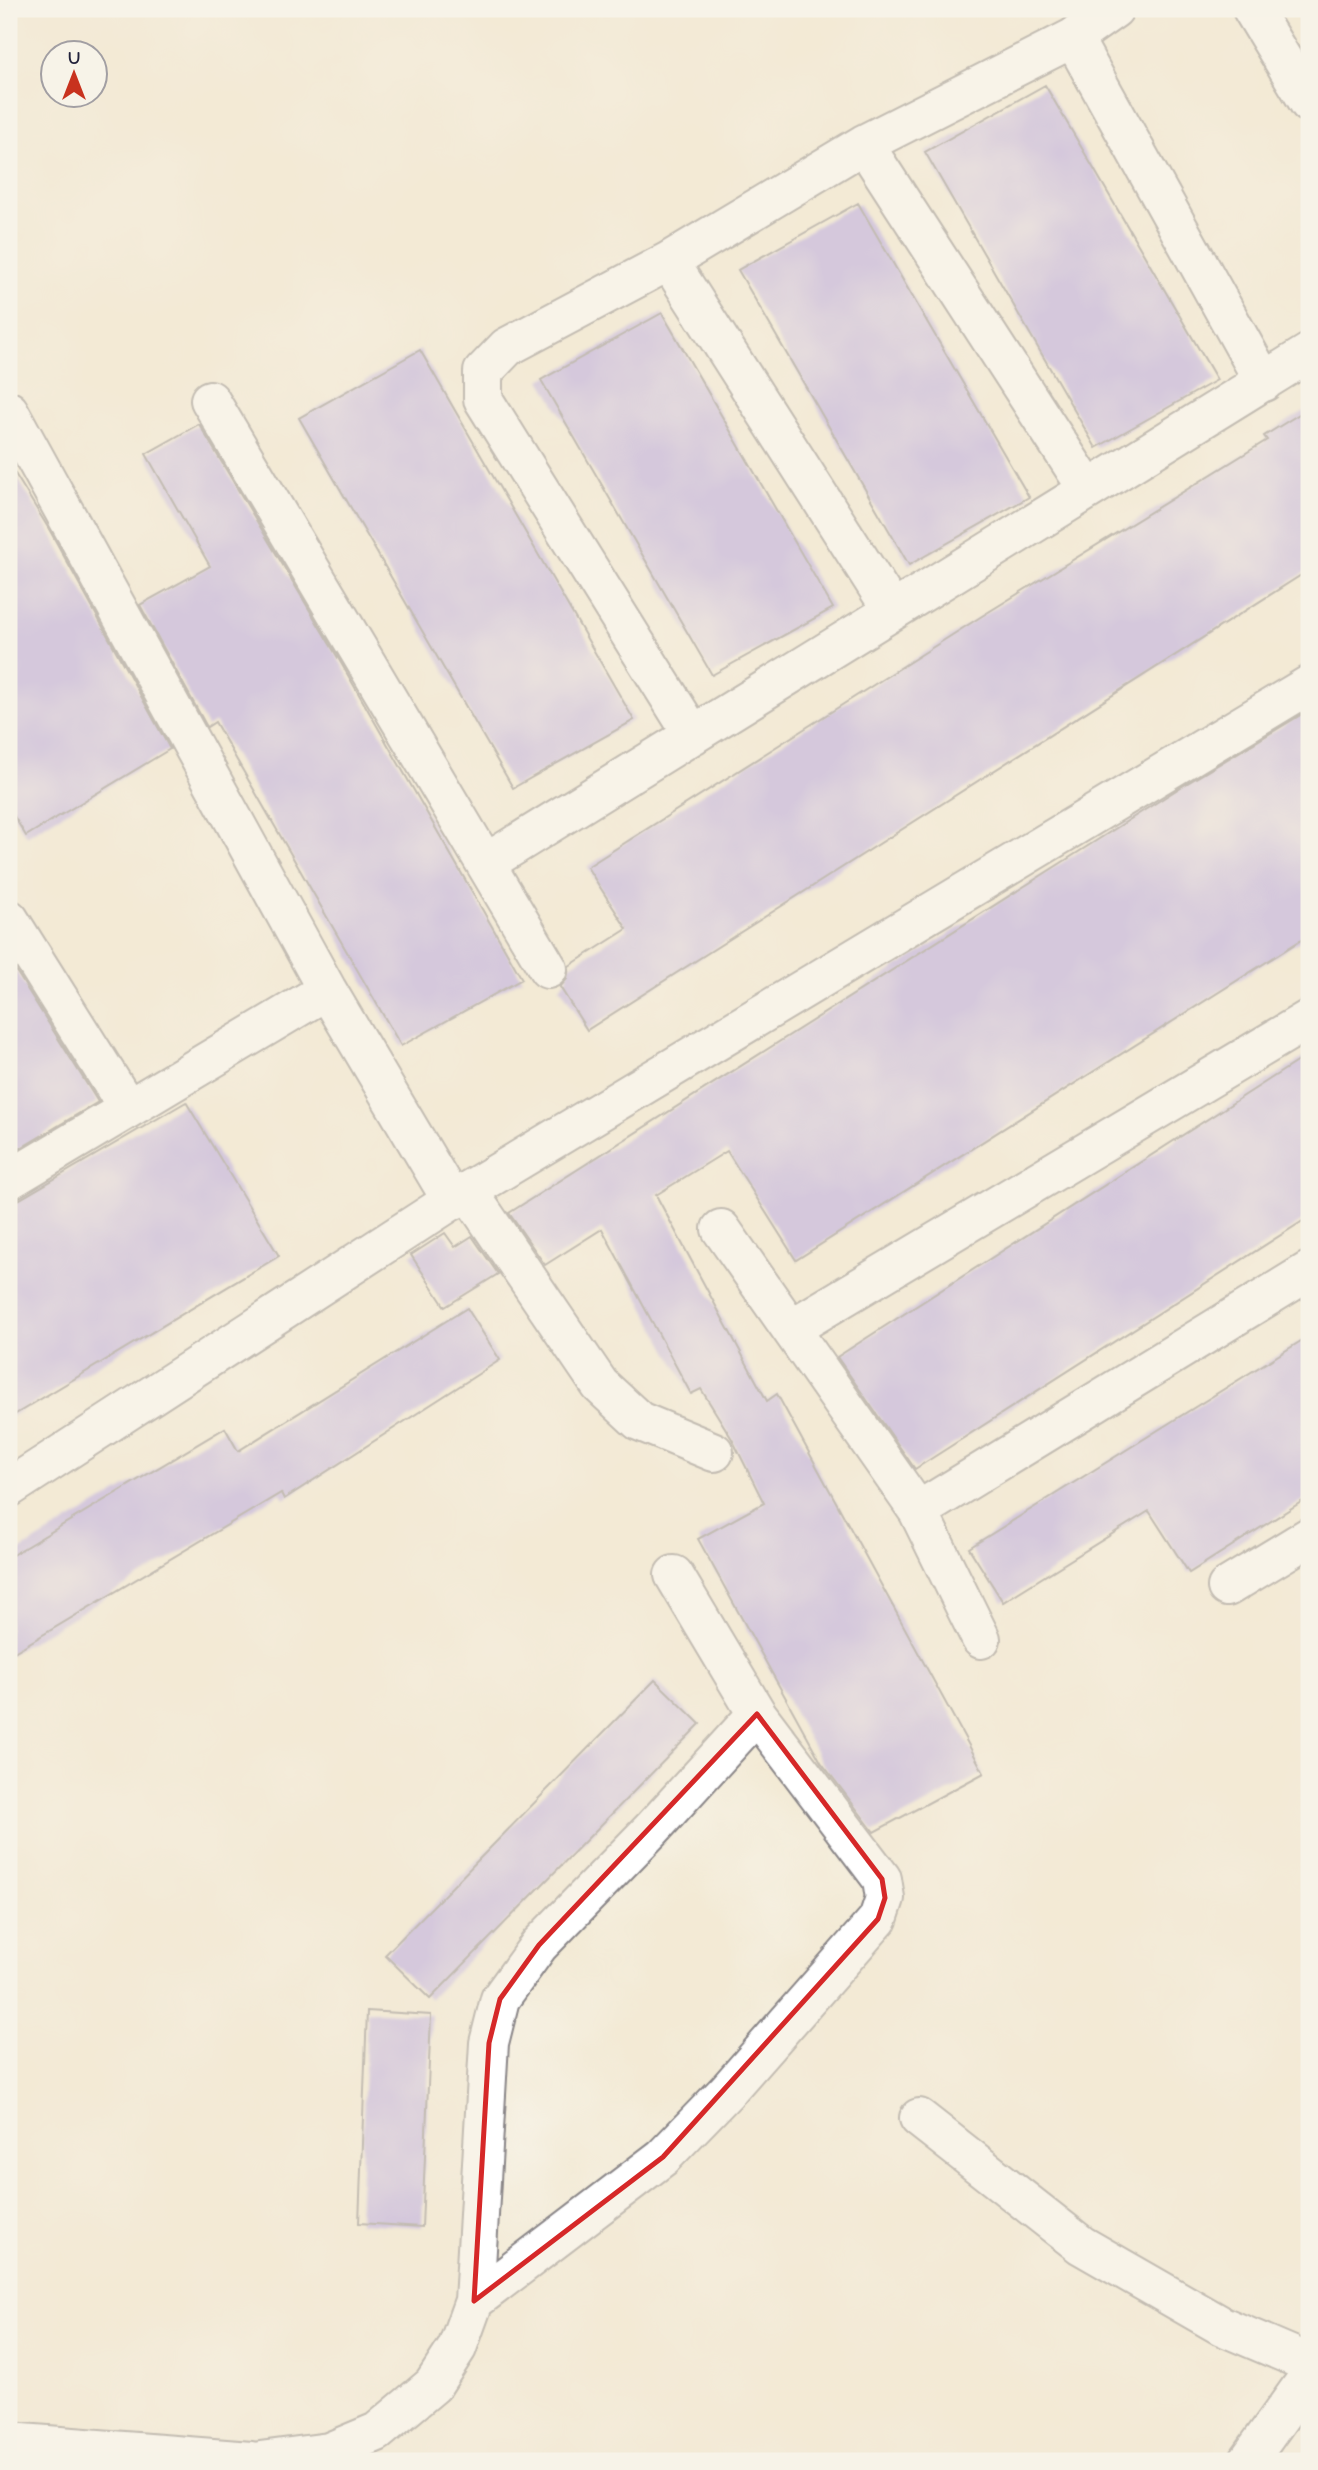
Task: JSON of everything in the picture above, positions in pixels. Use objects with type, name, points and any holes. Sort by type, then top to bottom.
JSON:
[{"type":"street","points":[[693,735],[483,399],[483,372],[508,347],[669,261],[864,144],[1073,38],[1114,9]]},
{"type":"street","points":[[1252,9],[1309,103]]},
{"type":"street","points":[[1073,38],[1264,382]]},
{"type":"street","points":[[864,144],[1087,488]]},
{"type":"street","points":[[669,261],[892,610]]},
{"type":"street","points":[[486,863],[1087,488],[1309,354]]},
{"type":"street","points":[[210,400],[548,968]]},
{"type":"street","points":[[9,411],[327,990],[460,1196],[600,1385],[639,1421],[714,1452]]},
{"type":"street","points":[[9,1488],[460,1196],[1309,685]]},
{"type":"street","points":[[9,919],[127,1107]]},
{"type":"street","points":[[9,1180],[127,1107],[327,990]]},
{"type":"street","points":[[792,1328],[1309,1019]]},
{"type":"street","points":[[721,1229],[918,1511],[981,1639]]},
{"type":"street","points":[[918,1511],[1309,1271]]},
{"type":"street","points":[[1227,1587],[1309,1537]]},
{"type":"street","points":[[474,2301],[663,2157],[727,2091],[878,1919],[885,1898],[882,1880],[757,1714],[674,1575]]},
{"type":"street","points":[[260,2461],[329,2452],[377,2432],[433,2385],[457,2348],[474,2301],[489,2043],[500,1999],[539,1945],[757,1714]]},
{"type":"street","points":[[919,2118],[1081,2245],[1222,2326],[1309,2363]]},
{"type":"street","points":[[1248,2461],[1309,2376]]},
{"type":"street","points":[[9,2442],[68,2454],[251,2461]]},
{"type":"highlighted area","points":[[757,1714],[882,1879],[885,1898],[878,1919],[663,2157],[474,2301],[489,2043],[500,1999],[539,1945]]},
{"type":"building","points":[[1045,85],[1217,380],[1096,448],[925,152]]},
{"type":"building","points":[[858,203],[1029,497],[909,565],[738,270]]},
{"type":"building","points":[[662,313],[833,608],[712,675],[541,380]]},
{"type":"building","points":[[420,350],[634,720],[513,788],[299,418]]},
{"type":"building","points":[[1309,408],[1309,570],[587,1030],[560,987],[567,979],[569,966],[627,929],[587,867],[982,616],[1267,440],[1264,436]]},
{"type":"building","points":[[199,424],[341,663],[522,979],[401,1046],[215,722],[207,727],[140,605],[210,566],[146,454]]},
{"type":"building","points":[[9,464],[49,529],[170,749],[26,836],[9,808]]},
{"type":"building","points":[[1309,710],[1309,935],[796,1260],[727,1151],[656,1195],[767,1401],[777,1394],[984,1773],[874,1832],[821,1762],[698,1539],[764,1503],[732,1439],[701,1389],[691,1394],[602,1229],[545,1265],[509,1213],[1181,787]]},
{"type":"building","points":[[9,960],[98,1102],[9,1155]]},
{"type":"building","points":[[1309,1054],[1309,1217],[915,1469],[837,1357]]},
{"type":"building","points":[[186,1102],[279,1256],[9,1418],[9,1202],[20,1199]]},
{"type":"building","points":[[445,1233],[455,1247],[472,1236],[498,1274],[445,1307],[411,1255]]},
{"type":"building","points":[[467,1308],[500,1360],[284,1499],[281,1493],[9,1655],[9,1557],[225,1428],[238,1451]]},
{"type":"building","points":[[1309,1336],[1309,1497],[1189,1573],[1149,1511],[1003,1602],[969,1548]]},
{"type":"building","points":[[655,1680],[700,1724],[430,1999],[385,1955]]},
{"type":"building","points":[[367,2011],[431,2015],[422,2227],[359,2223]]}]
